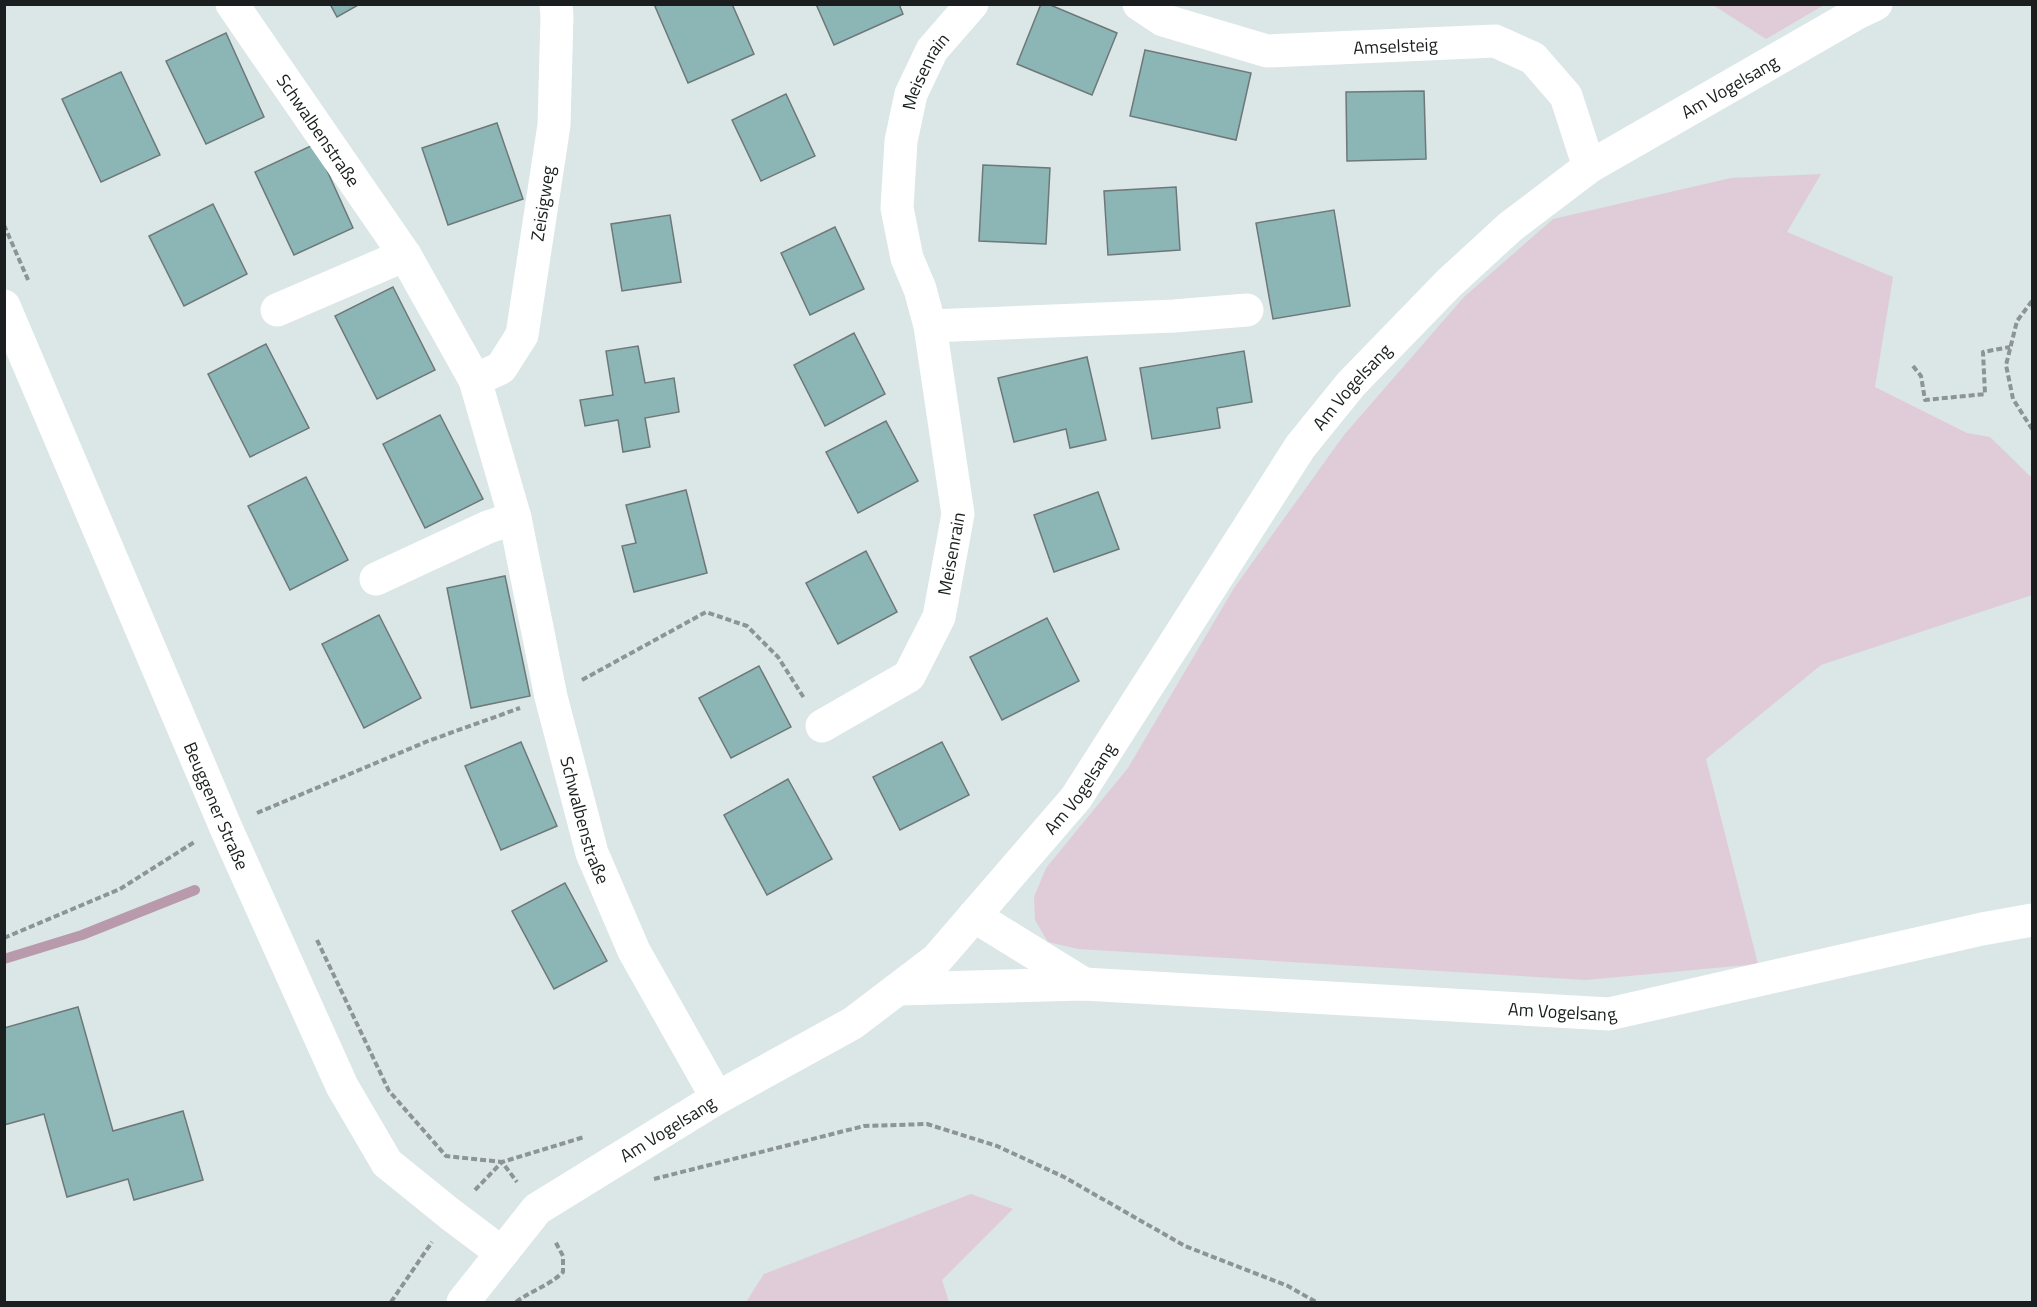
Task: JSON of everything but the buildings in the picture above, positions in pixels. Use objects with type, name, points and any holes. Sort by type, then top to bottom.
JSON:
[{"type":"street","name":"Schwalbenstraße","points":[[232,4],[405,255],[475,380],[515,518],[551,697],[592,853],[634,951],[717,1098]]},
{"type":"street","name":"Zeisigweg","points":[[475,380],[501,368],[522,335],[554,125],[556,4]]},
{"type":"street","name":"Meisenrain","points":[[822,726],[909,676],[939,617],[958,514],[930,326],[920,290],[907,258],[897,208],[902,141],[911,94],[932,50],[972,4]]},
{"type":"street","name":"Amselsteig","points":[[1139,4],[1163,20],[1267,51],[1495,41],[1533,58],[1566,96],[1589,167]]},
{"type":"street","name":"Am Vogelsang","points":[[463,1302],[537,1209],[717,1098],[853,1023],[899,990],[937,958],[1076,798],[1300,447],[1351,384],[1449,283],[1510,227],[1589,167],[1876,4]]},
{"type":"street","points":[[277,310],[405,255]]},
{"type":"street","name":"Beuggener Straße","points":[[4,306],[226,828],[342,1086],[387,1163],[502,1253]]},
{"type":"street","points":[[930,326],[1174,316],[1246,310]]},
{"type":"street","points":[[376,579],[488,527],[515,518]]},
{"type":"street","name":"Am Vogelsang","points":[[974,916],[1084,984]]},
{"type":"street","name":"Am Vogelsang","points":[[899,990],[1084,984],[1609,1014],[1982,929],[2032,920]]},
{"type":"path","points":[[4,225],[33,291]]},
{"type":"path","points":[[2032,301],[2017,321],[2006,365],[2013,399],[2032,429]]},
{"type":"path","points":[[1913,366],[1921,376],[1925,400],[1985,394],[1983,352],[2010,347]]},
{"type":"path","points":[[261,824],[256,813],[428,741],[551,697],[706,612],[747,626],[778,657],[822,726]]},
{"type":"path","points":[[4,938],[120,889],[199,839],[226,828]]},
{"type":"path","points":[[312,930],[389,1090],[446,1156],[502,1162],[537,1209],[563,1256],[563,1272],[552,1282],[532,1291],[516,1302]]},
{"type":"path","points":[[634,1149],[652,1179],[864,1126],[927,1124],[1007,1151],[1064,1177],[1185,1246],[1288,1286],[1316,1302]]},
{"type":"shaded area","points":[[1713,5],[1824,5],[1766,39]]},
{"type":"shaded area","points":[[1821,174],[1787,232],[1893,277],[1875,387],[1967,433],[1990,437],[2032,478],[2032,595],[1821,665],[1706,759],[1758,964],[1586,980],[1078,949],[1048,942],[1035,920],[1034,897],[1046,868],[1128,768],[1234,588],[1344,435],[1464,297],[1553,219],[1731,178]]},
{"type":"shaded area","points":[[971,1194],[1013,1209],[942,1280],[949,1302],[746,1302],[764,1274]]},
{"type":"waterway","points":[[4,959],[82,935],[195,890]]}]
